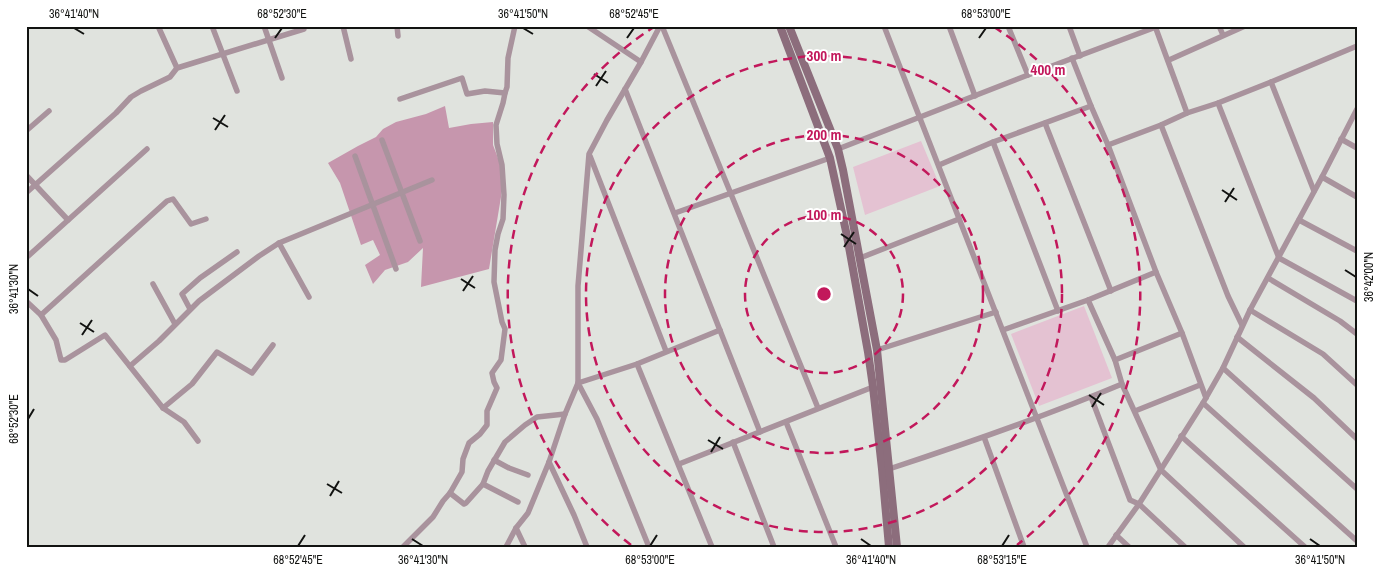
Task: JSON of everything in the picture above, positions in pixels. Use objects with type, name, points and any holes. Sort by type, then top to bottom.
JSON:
[{"type":"main road","points":[[780,26],[830,158],[847,236],[867,342],[873,386],[889,547]]},
{"type":"main road","points":[[789,26],[838,150],[843,170],[877,350],[898,547]]},
{"type":"street","points":[[158,26],[177,68]]},
{"type":"street","points":[[212,26],[237,91]]},
{"type":"street","points":[[264,26],[282,78]]},
{"type":"street","points":[[26,193],[116,113],[131,97],[170,77],[177,68],[304,28],[304,26]]},
{"type":"street","points":[[343,26],[351,59]]},
{"type":"street","points":[[397,26],[398,36]]},
{"type":"street","points":[[403,547],[433,517],[450,493],[462,472],[463,459],[469,443],[487,425],[487,411],[497,388],[492,373],[501,360],[506,329],[502,322],[494,282],[495,250],[503,219],[504,195],[502,164],[497,144],[496,125],[507,87],[508,58],[515,26]]},
{"type":"street","points":[[587,26],[641,62]]},
{"type":"street","points":[[506,547],[516,528],[528,513],[578,383],[578,286],[589,154],[661,26]]},
{"type":"street","points":[[661,26],[818,408]]},
{"type":"street","points":[[884,26],[1087,547]]},
{"type":"street","points":[[949,26],[975,96]]},
{"type":"street","points":[[1008,26],[1028,75]]},
{"type":"street","points":[[1069,26],[1080,56]]},
{"type":"street","points":[[1220,26],[1223,35]]},
{"type":"street","points":[[1169,60],[1245,26]]},
{"type":"street","points":[[838,150],[920,116],[1156,27],[1187,113]]},
{"type":"street","points":[[1108,145],[1271,82],[1357,46]]},
{"type":"street","points":[[1072,58],[1182,333],[1204,400],[1357,541]]},
{"type":"street","points":[[400,99],[462,78],[467,94],[486,91],[504,93]]},
{"type":"street","points":[[1271,82],[1314,191]]},
{"type":"street","points":[[625,89],[760,432]]},
{"type":"street","points":[[1218,103],[1279,258],[1357,301]]},
{"type":"street","points":[[939,165],[993,142],[1091,106]]},
{"type":"street","points":[[1108,547],[1161,470],[1223,368],[1242,325],[1357,109]]},
{"type":"street","points":[[26,131],[49,111]]},
{"type":"street","points":[[1045,123],[1111,291]]},
{"type":"street","points":[[1160,125],[1228,296],[1242,325]]},
{"type":"street","points":[[1342,139],[1357,148]]},
{"type":"street","points":[[382,140],[420,241]]},
{"type":"street","points":[[993,142],[1058,310]]},
{"type":"street","points":[[26,258],[148,149]]},
{"type":"street","points":[[589,154],[666,351]]},
{"type":"street","points":[[355,156],[396,269]]},
{"type":"street","points":[[675,214],[830,158]]},
{"type":"street","points":[[26,175],[68,220]]},
{"type":"street","points":[[1322,177],[1357,197]]},
{"type":"street","points":[[130,366],[159,341],[190,309],[279,243],[432,180]]},
{"type":"street","points":[[41,315],[167,201],[173,199],[191,224],[206,219]]},
{"type":"street","points":[[860,258],[959,219]]},
{"type":"street","points":[[1299,220],[1357,251]]},
{"type":"street","points":[[279,243],[308,297]]},
{"type":"street","points":[[190,309],[182,294],[200,278],[237,252]]},
{"type":"street","points":[[1003,330],[1088,300],[1156,272]]},
{"type":"street","points":[[1268,278],[1340,321],[1357,334]]},
{"type":"street","points":[[153,284],[176,324]]},
{"type":"street","points":[[1088,300],[1115,360],[1122,384],[1161,470],[1244,547]]},
{"type":"street","points":[[26,301],[41,315],[56,340],[61,360],[65,360],[106,334],[163,408],[184,422],[198,441]]},
{"type":"street","points":[[1250,310],[1323,354],[1357,386]]},
{"type":"street","points":[[877,350],[996,312]]},
{"type":"street","points":[[578,383],[637,364],[720,330]]},
{"type":"street","points":[[1115,360],[1182,333]]},
{"type":"street","points":[[1237,337],[1314,398],[1357,439]]},
{"type":"street","points":[[163,408],[192,384],[217,352],[252,373],[273,345]]},
{"type":"street","points":[[637,364],[712,547]]},
{"type":"street","points":[[1223,368],[1357,489]]},
{"type":"street","points":[[578,383],[597,419],[649,547]]},
{"type":"street","points":[[889,469],[984,437],[1122,384]]},
{"type":"street","points":[[1134,410],[1200,385]]},
{"type":"street","points":[[679,464],[873,386]]},
{"type":"street","points":[[1091,397],[1130,500],[1139,504],[1185,547]]},
{"type":"street","points":[[450,493],[464,504],[466,503],[483,484],[505,442],[525,424],[537,417],[565,414]]},
{"type":"street","points":[[786,422],[836,547]]},
{"type":"street","points":[[1181,436],[1305,547]]},
{"type":"street","points":[[984,437],[1024,547]]},
{"type":"street","points":[[733,442],[774,547]]},
{"type":"street","points":[[494,460],[528,475]]},
{"type":"street","points":[[549,462],[587,547]]},
{"type":"street","points":[[483,484],[518,502]]},
{"type":"street","points":[[516,528],[524,547]]},
{"type":"street","points":[[1116,535],[1129,547]]},
{"type":"shaded area","points":[[445,106],[449,128],[493,122],[493,145],[501,166],[501,197],[489,269],[421,287],[423,248],[408,262],[385,270],[373,284],[365,265],[380,255],[373,240],[361,245],[340,183],[328,163],[376,137],[383,129],[396,122],[426,114]]},
{"type":"shaded area","points":[[921,141],[940,186],[865,215],[853,167]]},
{"type":"shaded area","points":[[1084,306],[1112,378],[1039,406],[1011,334]]}]
